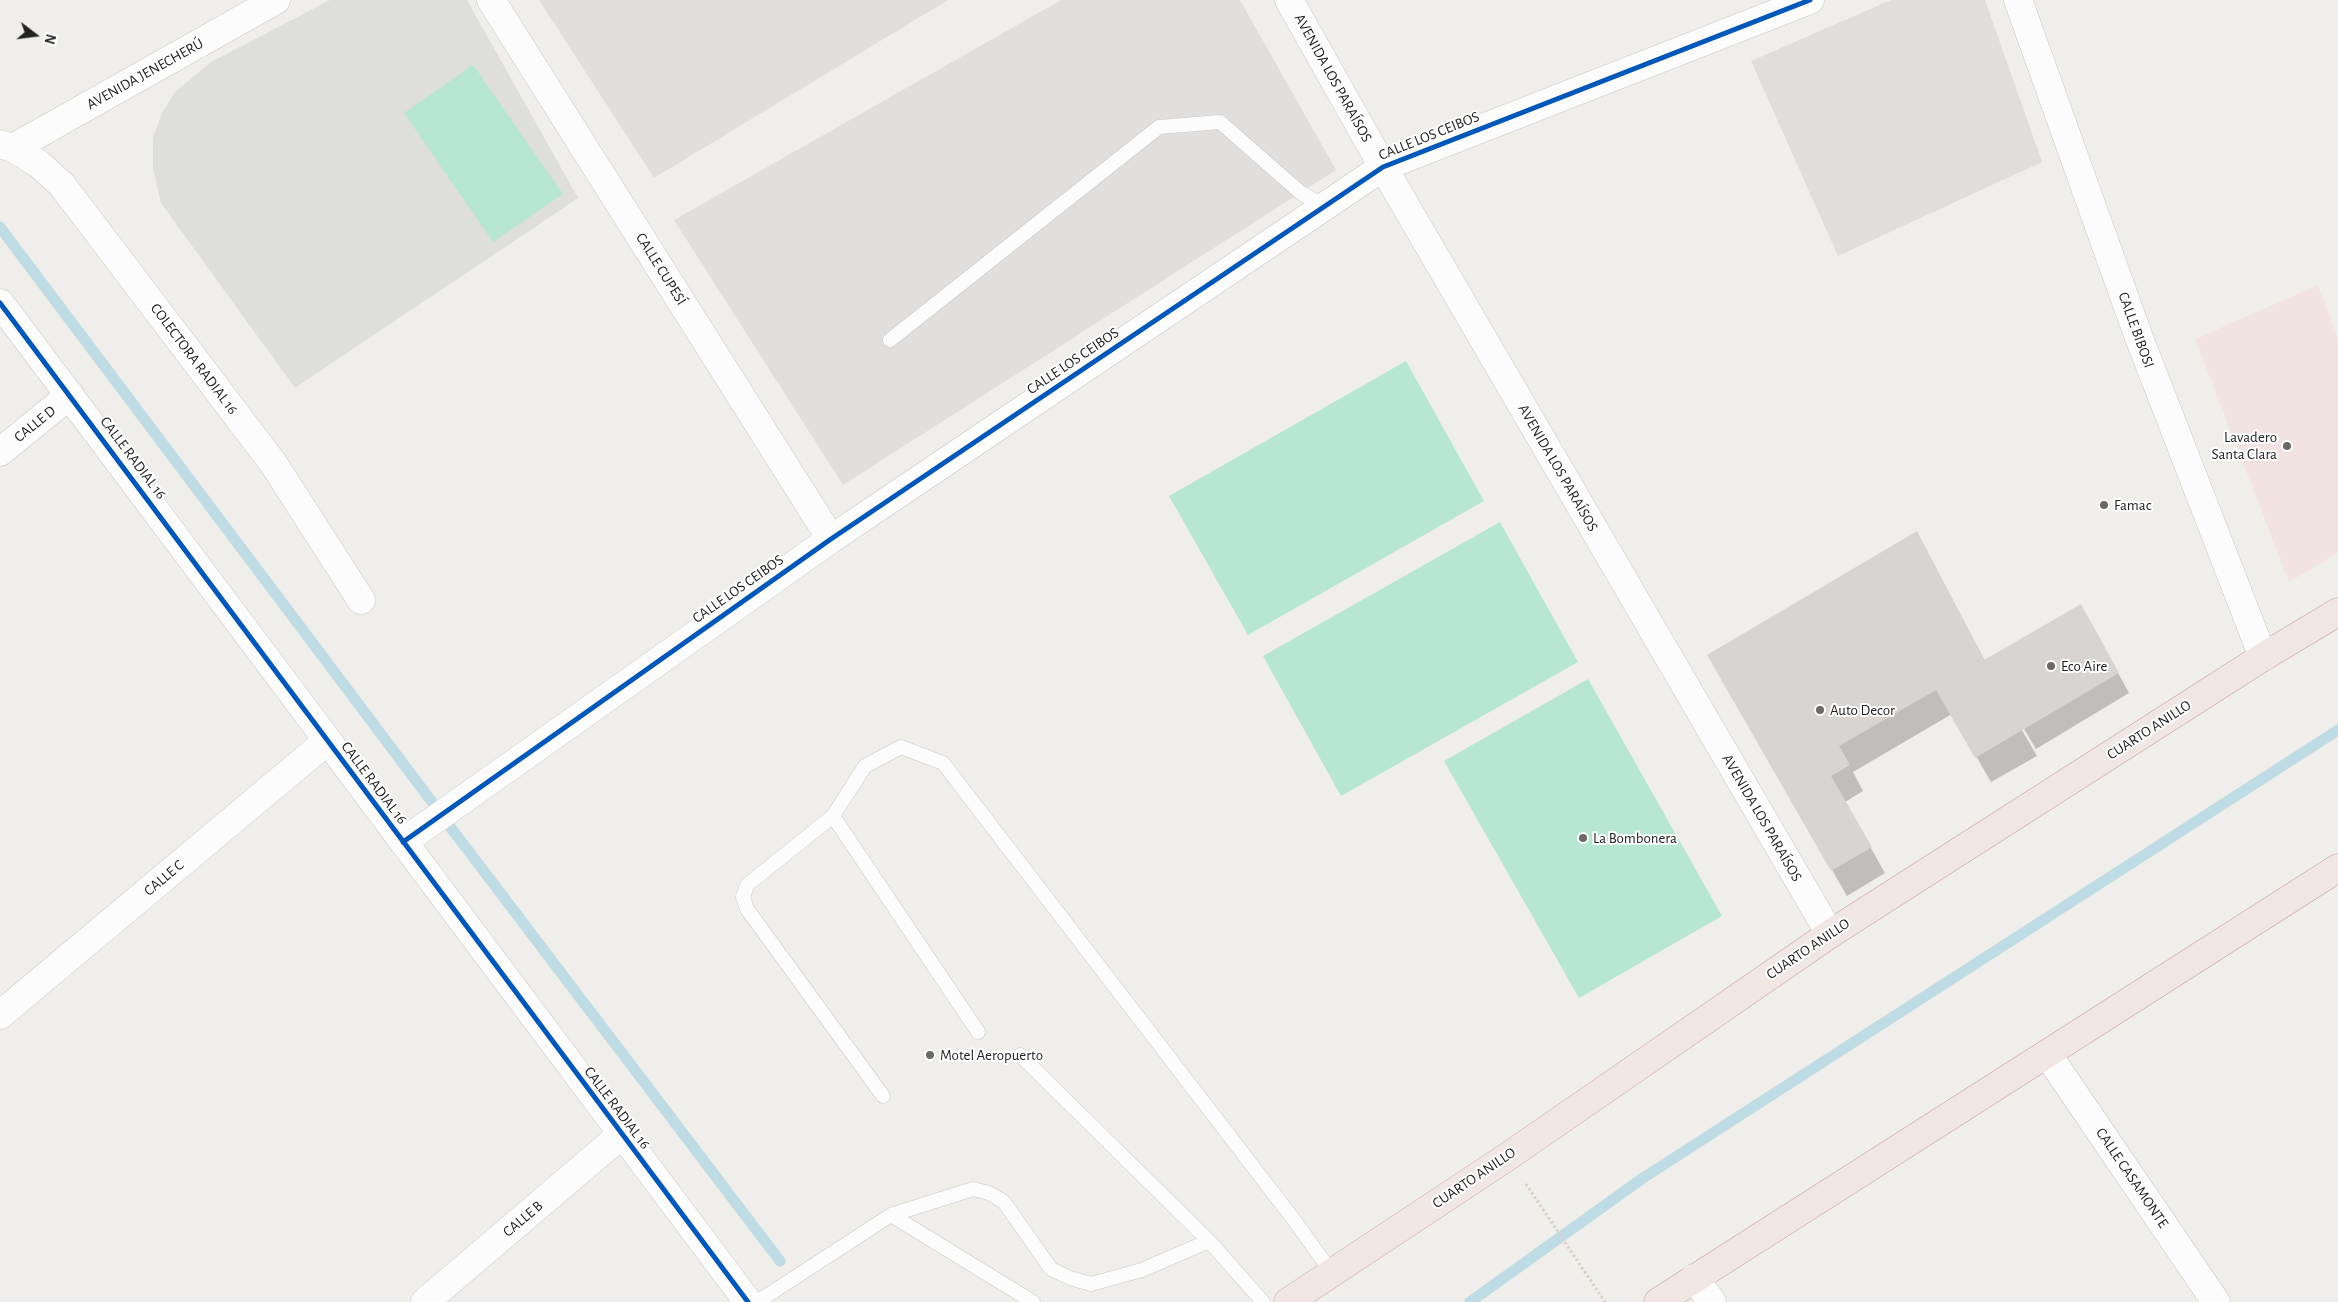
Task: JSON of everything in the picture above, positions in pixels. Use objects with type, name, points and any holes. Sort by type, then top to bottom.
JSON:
[{"type":"highway","name":"CUARTO ANILLO","points":[[1288,1302],[1507,1157],[1830,934],[2263,656],[2338,612]]},
{"type":"highway","points":[[1658,1302],[2048,1055],[2338,868]]},
{"type":"street","name":"AVENIDA JENECHERÚ","points":[[6,146],[276,0]]},
{"type":"street","name":"CALLE CUPESÍ","points":[[491,0],[831,539]]},
{"type":"street","name":"AVENIDA LOS PARAÍSOS","points":[[1289,0],[1383,167],[1830,934]]},
{"type":"street","name":"CALLE LOS CEIBOS","points":[[403,842],[831,539],[1383,167],[1810,0]]},
{"type":"street","name":"CALLE BIBOSI","points":[[2018,0],[2138,335],[2263,656]]},
{"type":"street","name":"COLECTORA RADIAL 16","points":[[6,146],[39,164],[68,193],[272,463],[361,600]]},
{"type":"street","name":"CALLE RADIAL 16","points":[[0,302],[748,1302]]},
{"type":"street","name":"CALLE D","points":[[0,452],[70,395]]},
{"type":"street","name":"CALLE C","points":[[0,1014],[327,741]]},
{"type":"street","name":"CALLE CASAMONTE","points":[[2048,1055],[2216,1302]]},
{"type":"street","name":"CALLE B","points":[[425,1302],[622,1135]]},
{"type":"street","points":[[1694,1278],[1712,1302]]},
{"type":"lane","points":[[890,340],[1159,127],[1220,122],[1301,193],[1325,206]]},
{"type":"lane","points":[[883,1096],[747,909],[743,897],[748,885],[833,816],[865,766],[901,747],[943,763],[1282,1204],[1332,1273]]},
{"type":"lane","points":[[833,816],[978,1032]]},
{"type":"lane","points":[[1020,1055],[1209,1241],[1263,1302]]},
{"type":"lane","points":[[756,1302],[890,1215],[972,1189],[989,1192],[1004,1202],[1051,1268],[1070,1278],[1091,1284],[1142,1270],[1209,1241]]},
{"type":"lane","points":[[890,1215],[1033,1302]]},
{"type":"path","points":[[1507,1157],[1549,1216],[1605,1302]]},
{"type":"shaded area","points":[[330,0],[467,0],[578,198],[295,388],[161,203],[153,169],[153,138],[163,111],[175,92],[211,62]]},
{"type":"shaded area","points":[[539,0],[948,0],[654,178]]},
{"type":"shaded area","points":[[1061,0],[1240,0],[1336,170],[843,485],[674,220]]},
{"type":"shaded area","points":[[1891,0],[1985,0],[2042,162],[1838,256],[1751,61]]},
{"type":"shaded area","name":"Lavadero Santa Clara","points":[[2318,285],[2338,338],[2338,553],[2289,582],[2195,339]]},
{"type":"green space","points":[[473,65],[563,194],[493,242],[404,113]]},
{"type":"green space","points":[[1406,361],[1484,501],[1248,635],[1169,496]]},
{"type":"green space","points":[[1500,522],[1578,662],[1341,796],[1263,656]]},
{"type":"green space","name":"La Bombonera","points":[[1588,679],[1722,916],[1579,998],[1444,761]]},
{"type":"building","name":"Auto Decor","points":[[1917,531],[1984,660],[2081,604],[2119,673],[1975,758],[1936,690],[1839,746],[1850,765],[1831,776],[1872,847],[1831,871],[1707,655]]},
{"type":"waterway","points":[[0,227],[435,806]]},
{"type":"waterway","points":[[1470,1302],[1643,1178],[2338,730]]},
{"type":"waterway","points":[[448,824],[780,1261]]},
{"type":"cycle path","points":[[403,842],[831,539],[1383,167],[1810,0]]},
{"type":"cycle path","points":[[0,303],[748,1302]]},
{"type":"place","name":"Lavadero Santa Clara","points":[[2287,446]]},
{"type":"place","name":"Famac","points":[[2104,505]]},
{"type":"place","name":"Eco Aire","points":[[2051,666]]},
{"type":"place","name":"Auto Decor","points":[[1820,710]]},
{"type":"place","name":"La Bombonera","points":[[1583,838]]},
{"type":"place","name":"Motel Aeropuerto","points":[[930,1055]]}]
